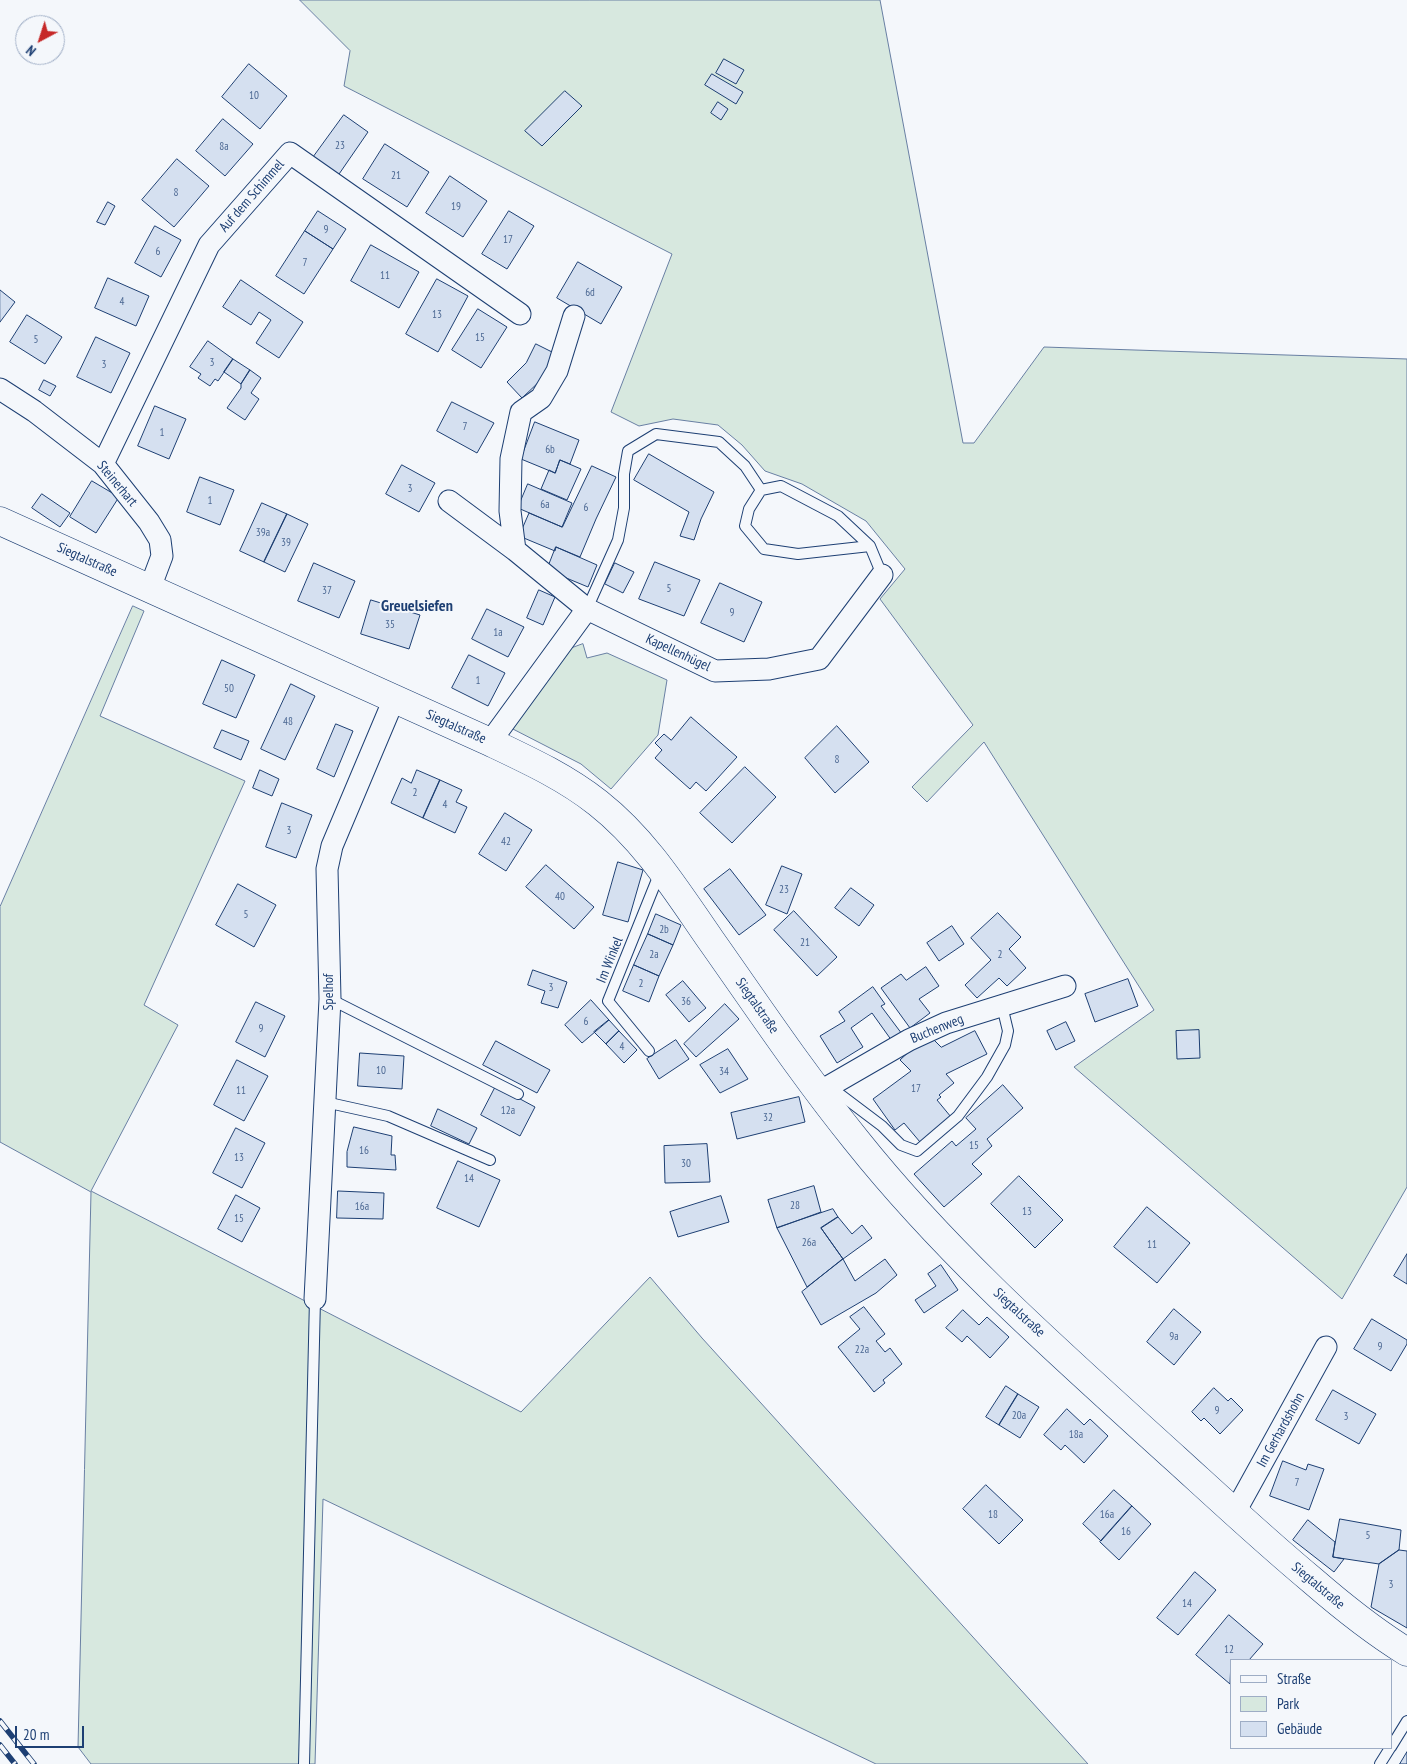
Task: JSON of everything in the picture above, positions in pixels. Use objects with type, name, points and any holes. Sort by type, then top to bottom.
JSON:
[{"type":"main road","name":"Siegtalstraße","points":[[0,521],[490,742],[559,775],[598,802],[629,830],[661,868],[792,1056],[824,1089],[855,1139],[898,1192],[963,1260],[1235,1512],[1354,1616],[1407,1652]]},
{"type":"street","name":"Auf dem Schimmel","points":[[103,464],[209,245],[290,152],[520,314]]},
{"type":"street","points":[[515,550],[510,511],[512,459],[521,412],[541,398],[557,371],[574,316]]},
{"type":"street","name":"Steinerhart","points":[[0,389],[34,410],[103,464],[149,522],[160,540],[162,556],[150,588]]},
{"type":"street","name":"Kapellenhügel","points":[[449,502],[515,550],[587,608],[715,671],[769,669],[819,659],[882,575]]},
{"type":"street","points":[[490,742],[587,608]]},
{"type":"street","name":"Spelhof","points":[[315,1298],[330,999],[327,869],[332,846],[394,699]]},
{"type":"street","name":"Buchenweg","points":[[824,1089],[909,1040],[946,1024],[1065,986]]},
{"type":"street","name":"Im Gerhardshohn","points":[[1235,1512],[1326,1347]]},
{"type":"lane","points":[[587,608],[618,540],[624,508],[624,474],[628,451],[656,434],[719,442],[745,466],[761,490]]},
{"type":"lane","points":[[870,546],[798,554],[764,548],[745,526],[748,509],[761,490],[781,486],[838,516],[870,546],[882,575]]},
{"type":"lane","name":"Im Winkel","points":[[649,1051],[608,1001],[661,868]]},
{"type":"lane","points":[[330,999],[518,1094]]},
{"type":"lane","points":[[824,1089],[882,1126],[901,1145],[917,1150],[958,1116],[987,1077],[1005,1046],[1008,1030],[1002,1006]]},
{"type":"lane","points":[[325,1102],[388,1116],[490,1160]]},
{"type":"lane","points":[[304,1764],[315,1298]]},
{"type":"lane","points":[[1392,1744],[1407,1721]]},
{"type":"lane","points":[[1380,1764],[1389,1749]]},
{"type":"green space","points":[[300,0],[880,0],[963,443],[974,443],[1044,347],[1407,359],[1407,1187],[1342,1299],[1074,1067],[1154,1010],[984,742],[927,802],[912,787],[973,725],[880,599],[905,569],[866,521],[802,484],[765,471],[742,445],[718,425],[673,419],[639,426],[611,412],[672,254],[344,86],[350,51]]},
{"type":"green space","points":[[133,606],[144,611],[100,716],[245,781],[144,1005],[178,1025],[91,1191],[521,1412],[650,1277],[702,1338],[1088,1764],[876,1764],[323,1499],[315,1764],[91,1764],[78,1747],[91,1192],[0,1142],[0,907]]},
{"type":"green space","points":[[583,644],[587,658],[607,653],[667,680],[658,735],[611,789],[581,764],[509,727],[561,652]]},
{"type":"building","points":[[724,59],[744,70],[736,84],[716,73]]},
{"type":"building","points":[[249,64],[287,96],[260,129],[222,97]]},
{"type":"building","points":[[712,74],[743,92],[736,104],[705,85]]},
{"type":"building","points":[[565,91],[582,106],[542,146],[525,131]]},
{"type":"building","points":[[718,102],[728,109],[721,120],[711,113]]},
{"type":"building","points":[[344,115],[368,132],[337,177],[312,159]]},
{"type":"building","points":[[223,119],[253,144],[225,176],[196,151]]},
{"type":"building","points":[[385,144],[429,172],[407,207],[363,179]]},
{"type":"building","points":[[177,159],[209,186],[174,227],[142,200]]},
{"type":"building","points":[[450,176],[487,201],[463,237],[426,213]]},
{"type":"building","points":[[108,202],[115,206],[105,225],[97,222]]},
{"type":"building","points":[[318,211],[346,229],[333,249],[305,231]]},
{"type":"building","points":[[509,211],[534,226],[507,269],[482,254]]},
{"type":"building","points":[[155,226],[181,240],[161,277],[135,263]]},
{"type":"building","points":[[305,231],[333,249],[304,294],[276,276]]},
{"type":"building","points":[[371,245],[419,272],[399,308],[351,281]]},
{"type":"building","points":[[578,262],[622,287],[601,324],[557,298]]},
{"type":"building","points":[[108,278],[149,296],[136,326],[95,308]]},
{"type":"building","points":[[437,279],[468,296],[438,352],[406,334]]},
{"type":"building","points":[[241,280],[303,322],[279,358],[256,343],[271,320],[259,312],[251,325],[223,307]]},
{"type":"building","points":[[0,290],[15,302],[0,322]]},
{"type":"building","points":[[478,309],[507,327],[481,368],[452,350]]},
{"type":"building","points":[[27,315],[62,337],[45,364],[10,342]]},
{"type":"building","points":[[96,337],[130,353],[111,393],[77,377]]},
{"type":"building","points":[[208,341],[233,359],[218,381],[215,379],[210,386],[198,378],[201,374],[190,367]]},
{"type":"building","points":[[536,344],[554,353],[541,380],[522,398],[507,382],[526,363]]},
{"type":"building","points":[[233,359],[250,370],[241,384],[224,372]]},
{"type":"building","points":[[250,370],[261,378],[251,393],[259,399],[245,420],[227,408],[241,388],[241,384]]},
{"type":"building","points":[[44,380],[56,386],[50,396],[39,390]]},
{"type":"building","points":[[452,402],[494,423],[477,453],[437,431]]},
{"type":"building","points":[[155,406],[186,419],[169,459],[138,446]]},
{"type":"building","points":[[535,422],[579,440],[570,464],[560,460],[555,473],[521,459]]},
{"type":"building","points":[[649,454],[714,492],[701,519],[694,540],[680,536],[689,512],[634,480]]},
{"type":"building","points":[[560,460],[581,469],[567,500],[541,489],[549,470],[555,473]]},
{"type":"building","points":[[402,465],[435,483],[419,512],[386,494]]},
{"type":"building","points":[[592,466],[616,477],[580,557],[556,547],[555,551],[519,536],[529,513],[562,527]]},
{"type":"building","points":[[200,477],[234,490],[220,525],[187,512]]},
{"type":"building","points":[[92,481],[119,497],[96,533],[70,517]]},
{"type":"building","points":[[528,484],[572,503],[562,527],[518,508]]},
{"type":"building","points":[[42,494],[70,513],[60,527],[32,508]]},
{"type":"building","points":[[262,503],[287,514],[264,562],[240,551]]},
{"type":"building","points":[[287,514],[308,524],[285,572],[264,562]]},
{"type":"building","points":[[556,547],[597,565],[588,587],[547,570]]},
{"type":"building","points":[[655,562],[700,580],[684,616],[639,599]]},
{"type":"building","points":[[314,563],[355,581],[339,618],[298,601]]},
{"type":"building","points":[[615,563],[634,572],[623,593],[605,584]]},
{"type":"building","points":[[720,583],[762,602],[744,642],[701,623]]},
{"type":"building","points":[[539,590],[555,597],[543,625],[527,618]]},
{"type":"building","points":[[371,600],[420,615],[409,649],[361,634]]},
{"type":"building","points":[[487,609],[524,627],[508,657],[472,639]]},
{"type":"building","points":[[469,655],[505,673],[488,706],[452,688]]},
{"type":"building","points":[[222,660],[255,675],[236,718],[203,704]]},
{"type":"building","points":[[291,684],[315,696],[285,760],[261,749]]},
{"type":"building","points":[[691,717],[737,757],[706,791],[696,782],[690,789],[655,758],[662,750],[655,743],[664,734],[671,740]]},
{"type":"building","points":[[336,724],[353,731],[334,777],[317,769]]},
{"type":"building","points":[[837,726],[869,762],[835,793],[805,758]]},
{"type":"building","points":[[222,730],[249,741],[241,760],[214,748]]},
{"type":"building","points":[[745,767],[776,797],[732,843],[700,813]]},
{"type":"building","points":[[260,770],[279,779],[272,796],[253,788]]},
{"type":"building","points":[[417,770],[440,780],[423,818],[391,803],[402,778],[411,783]]},
{"type":"building","points":[[440,780],[462,790],[456,802],[467,807],[455,833],[423,818]]},
{"type":"building","points":[[282,803],[312,815],[296,858],[266,847]]},
{"type":"building","points":[[505,813],[532,830],[506,871],[479,854]]},
{"type":"building","points":[[618,862],[643,870],[628,922],[603,915]]},
{"type":"building","points":[[546,865],[594,907],[574,929],[526,887]]},
{"type":"building","points":[[782,866],[802,874],[787,914],[766,905]]},
{"type":"building","points":[[730,869],[766,915],[739,935],[704,889]]},
{"type":"building","points":[[238,884],[276,905],[254,947],[216,925]]},
{"type":"building","points":[[851,888],[874,905],[859,926],[835,908]]},
{"type":"building","points":[[794,911],[837,957],[817,976],[774,930]]},
{"type":"building","points":[[998,913],[1021,937],[1009,949],[1026,968],[1007,986],[999,978],[977,998],[965,985],[991,960],[971,938]]},
{"type":"building","points":[[656,914],[681,925],[673,945],[648,934]]},
{"type":"building","points":[[952,926],[964,944],[939,961],[927,943]]},
{"type":"building","points":[[648,934],[673,945],[659,976],[634,965]]},
{"type":"building","points":[[634,965],[659,976],[649,1002],[623,991]]},
{"type":"building","points":[[926,967],[939,986],[919,999],[930,1013],[910,1028],[881,988],[901,974],[906,980]]},
{"type":"building","points":[[533,970],[567,982],[558,1008],[541,1003],[545,991],[528,985]]},
{"type":"building","points":[[1128,979],[1138,1006],[1095,1022],[1085,994]]},
{"type":"building","points":[[683,981],[706,1008],[689,1022],[666,995]]},
{"type":"building","points":[[873,987],[885,1004],[881,1006],[902,1034],[892,1041],[872,1013],[851,1028],[863,1047],[837,1063],[820,1036],[845,1021],[839,1012]]},
{"type":"building","points":[[591,1000],[609,1020],[582,1043],[565,1025]]},
{"type":"building","points":[[256,1002],[285,1016],[265,1057],[236,1042]]},
{"type":"building","points":[[725,1004],[739,1019],[696,1057],[684,1044]]},
{"type":"building","points":[[609,1020],[619,1031],[606,1044],[594,1032]]},
{"type":"building","points":[[1066,1022],[1075,1041],[1056,1050],[1047,1031]]},
{"type":"building","points":[[1199,1030],[1200,1058],[1177,1059],[1176,1031]]},
{"type":"building","points":[[619,1031],[637,1050],[624,1063],[606,1044]]},
{"type":"building","points":[[975,1031],[987,1054],[946,1074],[954,1083],[939,1095],[941,1097],[937,1100],[951,1117],[920,1142],[904,1123],[895,1130],[873,1099],[911,1071],[900,1060],[928,1034],[941,1047]]},
{"type":"building","points":[[676,1040],[689,1059],[659,1079],[647,1059]]},
{"type":"building","points":[[496,1041],[550,1070],[537,1093],[483,1065]]},
{"type":"building","points":[[728,1049],[748,1079],[720,1093],[700,1065]]},
{"type":"building","points":[[360,1053],[404,1056],[402,1089],[358,1086]]},
{"type":"building","points":[[237,1060],[268,1076],[244,1121],[214,1105]]},
{"type":"building","points":[[1003,1085],[1023,1108],[987,1139],[992,1146],[972,1164],[982,1174],[944,1207],[914,1174],[952,1141],[956,1146],[976,1129],[966,1118]]},
{"type":"building","points":[[496,1086],[535,1107],[520,1136],[481,1115]]},
{"type":"building","points":[[799,1097],[805,1122],[737,1139],[731,1113]]},
{"type":"building","points":[[438,1109],[477,1128],[469,1144],[431,1126]]},
{"type":"building","points":[[354,1127],[392,1136],[391,1155],[395,1155],[396,1170],[347,1167],[347,1152]]},
{"type":"building","points":[[236,1128],[265,1143],[242,1188],[213,1173]]},
{"type":"building","points":[[707,1144],[710,1182],[665,1183],[664,1146]]},
{"type":"building","points":[[458,1161],[500,1180],[479,1227],[437,1208]]},
{"type":"building","points":[[1019,1176],[1063,1220],[1035,1248],[991,1204]]},
{"type":"building","points":[[814,1186],[821,1212],[777,1228],[768,1200]]},
{"type":"building","points":[[338,1191],[384,1193],[383,1219],[337,1218]]},
{"type":"building","points":[[236,1195],[260,1208],[242,1242],[218,1229]]},
{"type":"building","points":[[721,1196],[729,1222],[678,1237],[670,1212]]},
{"type":"building","points":[[1147,1207],[1190,1243],[1157,1283],[1114,1247]]},
{"type":"building","points":[[833,1209],[838,1217],[821,1228],[843,1259],[807,1287],[777,1228]]},
{"type":"building","points":[[838,1217],[852,1234],[862,1225],[872,1238],[843,1259],[821,1228]]},
{"type":"building","points":[[1407,1254],[1407,1284],[1394,1276]]},
{"type":"building","points":[[843,1259],[855,1281],[885,1259],[897,1275],[876,1293],[821,1325],[802,1292]]},
{"type":"building","points":[[941,1265],[958,1290],[924,1313],[915,1300],[936,1286],[928,1274]]},
{"type":"building","points":[[864,1307],[885,1334],[876,1341],[885,1352],[890,1348],[902,1364],[883,1380],[885,1383],[874,1392],[838,1347],[860,1329],[850,1317]]},
{"type":"building","points":[[1174,1309],[1201,1332],[1174,1365],[1147,1342]]},
{"type":"building","points":[[963,1310],[979,1325],[987,1317],[1009,1337],[990,1358],[967,1336],[962,1342],[946,1328]]},
{"type":"building","points":[[1372,1319],[1407,1340],[1407,1344],[1391,1371],[1354,1349]]},
{"type":"building","points":[[1006,1386],[1018,1394],[999,1425],[986,1417]]},
{"type":"building","points":[[1214,1388],[1228,1401],[1231,1398],[1243,1410],[1220,1434],[1204,1418],[1201,1421],[1192,1412]]},
{"type":"building","points":[[1333,1390],[1376,1414],[1359,1444],[1316,1420]]},
{"type":"building","points":[[1018,1394],[1039,1407],[1020,1438],[999,1425]]},
{"type":"building","points":[[1067,1409],[1084,1425],[1090,1419],[1108,1436],[1084,1463],[1065,1445],[1061,1450],[1044,1435]]},
{"type":"building","points":[[1283,1461],[1306,1470],[1308,1464],[1324,1469],[1309,1510],[1270,1496]]},
{"type":"building","points":[[986,1485],[1023,1520],[999,1544],[963,1509]]},
{"type":"building","points":[[1114,1490],[1132,1506],[1101,1541],[1083,1524]]},
{"type":"building","points":[[1132,1506],[1151,1524],[1119,1560],[1100,1542]]},
{"type":"building","points":[[1340,1519],[1401,1530],[1399,1550],[1379,1564],[1333,1557]]},
{"type":"building","points":[[1308,1520],[1335,1542],[1333,1557],[1344,1559],[1334,1572],[1293,1540]]},
{"type":"building","points":[[1399,1550],[1407,1551],[1407,1628],[1371,1607],[1379,1564]]},
{"type":"building","points":[[1195,1572],[1216,1590],[1178,1635],[1157,1618]]},
{"type":"building","points":[[1229,1615],[1263,1644],[1250,1659],[1230,1659],[1230,1684],[1196,1655]]},
{"type":"building","points":[[1407,1752],[1407,1764],[1400,1764]]},
{"type":"railway","points":[[0,1721],[34,1764]]},
{"type":"railway","points":[[0,1745],[15,1764]]},
{"type":"district","name":"Greuelsiefen","points":[[417,606]]}]
